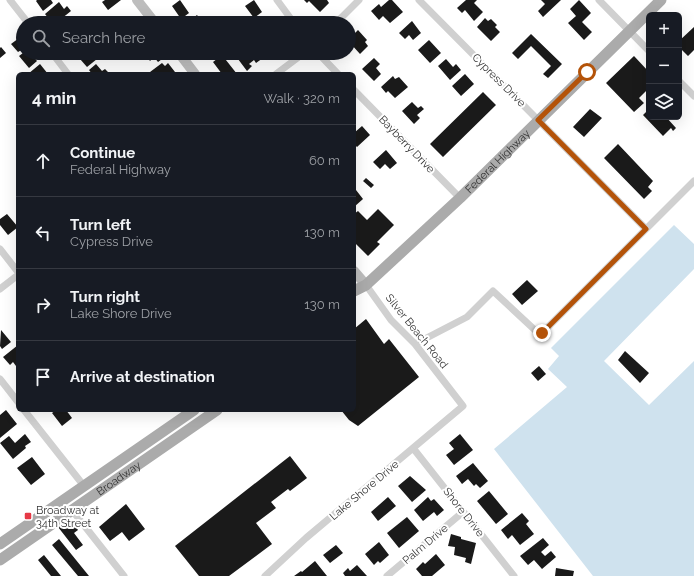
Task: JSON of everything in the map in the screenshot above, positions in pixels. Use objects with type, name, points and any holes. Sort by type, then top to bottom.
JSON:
[{"type":"main road","name":"Federal Highway","points":[[360,288],[460,198],[660,0]]},
{"type":"main road","name":"Broadway","points":[[0,544],[191,412]]},
{"type":"main road","points":[[181,436],[180,429],[182,425],[200,412]]},
{"type":"main road","name":"Broadway","points":[[0,560],[214,412]]},
{"type":"main road","points":[[72,510],[84,486]]},
{"type":"street","points":[[10,0],[23,16]]},
{"type":"street","points":[[137,0],[150,16]]},
{"type":"street","points":[[277,0],[289,16]]},
{"type":"street","points":[[343,16],[359,0]]},
{"type":"street","name":"Cypress Drive","points":[[420,0],[646,229]]},
{"type":"street","points":[[599,0],[646,48]]},
{"type":"street","points":[[57,60],[66,72]]},
{"type":"street","points":[[184,60],[193,72]]},
{"type":"street","points":[[279,72],[295,60]]},
{"type":"street","points":[[325,60],[336,72]]},
{"type":"street","points":[[682,84],[694,96]]},
{"type":"street","name":"Bayberry Drive","points":[[356,92],[460,198]]},
{"type":"street","points":[[415,344],[467,316],[493,291],[536,332],[542,333],[694,181]]},
{"type":"street","points":[[0,249],[16,269]]},
{"type":"street","points":[[0,290],[16,277]]},
{"type":"street","name":"Silver Beach Road","points":[[356,277],[360,288],[415,344],[464,406]]},
{"type":"street","points":[[0,379],[16,399]]},
{"type":"street","name":"Lake Shore Drive","points":[[265,576],[306,538],[464,406]]},
{"type":"street","points":[[26,412],[84,486]]},
{"type":"street","name":"Shore Drive","points":[[413,448],[514,576]]},
{"type":"street","points":[[72,510],[124,576]]},
{"type":"street","name":"Palm Drive","points":[[387,576],[464,512]]},
{"type":"water","points":[[674,225],[694,244],[694,269],[604,361],[649,405],[694,361],[694,576],[593,576],[494,449],[567,387],[548,369],[559,356],[551,348]]},
{"type":"building","points":[[51,0],[53,3],[43,11],[36,1]]},
{"type":"building","points":[[105,0],[121,0],[108,10],[102,2]]},
{"type":"building","points":[[180,0],[189,13],[185,16],[179,16],[172,6]]},
{"type":"building","points":[[254,0],[262,12],[257,16],[252,16],[245,6]]},
{"type":"building","points":[[304,0],[327,0],[329,3],[320,12],[309,1],[307,3]]},
{"type":"building","points":[[389,0],[392,0],[403,12],[390,23],[383,16],[379,20],[371,11],[379,4],[381,7]]},
{"type":"building","points":[[466,0],[477,0],[474,3],[483,12],[474,21],[465,10],[462,13],[457,8]]},
{"type":"building","points":[[541,0],[561,0],[543,17],[538,11],[545,4]]},
{"type":"building","points":[[579,0],[591,13],[582,22],[592,32],[584,40],[568,23],[576,16],[570,9]]},
{"type":"building","points":[[59,2],[64,9],[67,6],[71,11],[65,16],[47,16],[45,14]]},
{"type":"building","points":[[485,18],[488,21],[491,19],[497,25],[495,27],[500,32],[491,41],[477,27]]},
{"type":"building","points":[[412,21],[421,33],[413,40],[409,35],[405,39],[399,33]]},
{"type":"building","points":[[694,27],[694,50],[688,56],[682,50],[682,38]]},
{"type":"building","points":[[358,30],[367,40],[365,42],[368,46],[360,54],[356,50],[356,32]]},
{"type":"building","points":[[531,34],[562,64],[548,78],[543,74],[551,66],[531,46],[518,59],[512,53]]},
{"type":"building","points":[[16,40],[16,50],[11,44]]},
{"type":"building","points":[[429,40],[441,53],[430,63],[418,50]]},
{"type":"building","points":[[1,47],[6,53],[0,58],[0,48]]},
{"type":"building","points":[[634,56],[646,69],[646,91],[639,98],[644,103],[634,112],[606,83]]},
{"type":"building","points":[[374,58],[380,64],[376,68],[381,74],[374,81],[362,69]]},
{"type":"building","points":[[446,59],[453,67],[456,64],[461,70],[450,80],[438,66]]},
{"type":"building","points":[[22,60],[36,60],[37,61],[29,68]]},
{"type":"building","points":[[81,60],[96,60],[87,67]]},
{"type":"building","points":[[216,60],[226,60],[235,72],[220,72],[213,62]]},
{"type":"building","points":[[239,60],[254,60],[249,64],[252,66],[247,71]]},
{"type":"building","points":[[162,63],[165,66],[168,63],[175,72],[150,72]]},
{"type":"building","points":[[40,64],[46,72],[30,72]]},
{"type":"building","points":[[96,64],[102,71],[105,69],[108,72],[90,72],[89,70]]},
{"type":"building","points":[[465,74],[474,84],[461,96],[452,86]]},
{"type":"building","points":[[393,76],[395,79],[399,77],[408,87],[395,98],[388,91],[386,93],[381,87]]},
{"type":"building","points":[[483,92],[496,105],[443,157],[430,144]]},
{"type":"building","points":[[412,102],[418,108],[421,106],[424,109],[417,115],[420,118],[414,124],[402,111]]},
{"type":"building","points":[[590,109],[602,118],[584,137],[573,127]]},
{"type":"building","points":[[648,120],[669,120],[676,128],[673,131],[671,128],[663,136]]},
{"type":"building","points":[[362,126],[370,135],[357,147],[356,146],[356,131]]},
{"type":"building","points":[[618,144],[653,181],[648,187],[652,191],[644,199],[604,158]]},
{"type":"building","points":[[386,150],[397,163],[390,169],[385,164],[380,169],[373,162]]},
{"type":"building","points":[[366,178],[374,185],[371,188],[363,181]]},
{"type":"building","points":[[356,190],[363,199],[356,205]]},
{"type":"building","points":[[378,209],[394,225],[377,242],[380,244],[368,256],[356,244],[356,212],[358,211],[367,220]]},
{"type":"building","points":[[7,214],[16,225],[16,229],[8,235],[0,225],[0,219]]},
{"type":"building","points":[[527,280],[538,291],[522,305],[512,294]]},
{"type":"building","points":[[366,319],[384,344],[389,339],[419,377],[358,426],[349,420],[343,412],[356,412],[356,327]]},
{"type":"building","points":[[1,330],[11,342],[2,349],[0,346]]},
{"type":"building","points":[[16,347],[16,366],[13,362],[10,365],[3,357]]},
{"type":"building","points":[[625,351],[649,373],[640,383],[618,360]]},
{"type":"building","points":[[539,366],[546,374],[538,381],[531,373]]},
{"type":"building","points":[[6,410],[17,424],[0,438],[0,415]]},
{"type":"building","points":[[68,412],[72,418],[62,426],[52,413]]},
{"type":"building","points":[[25,434],[31,442],[25,446],[26,448],[13,459],[0,443],[9,436],[15,443]]},
{"type":"building","points":[[460,434],[473,450],[454,465],[446,455],[454,449],[449,443]]},
{"type":"building","points":[[290,456],[307,478],[290,491],[288,489],[271,502],[276,508],[256,523],[272,544],[229,576],[199,576],[175,546]]},
{"type":"building","points":[[32,457],[45,474],[31,485],[17,468]]},
{"type":"building","points":[[473,463],[488,481],[480,488],[476,484],[474,486],[468,479],[462,484],[456,476]]},
{"type":"building","points":[[410,476],[426,490],[412,502],[398,486]]},
{"type":"building","points":[[489,491],[508,514],[496,524],[477,501]]},
{"type":"building","points":[[388,497],[396,506],[378,521],[371,512]]},
{"type":"building","points":[[428,497],[431,501],[434,499],[444,510],[437,516],[434,512],[423,521],[414,510]]},
{"type":"building","points":[[126,504],[145,529],[129,541],[122,532],[110,541],[99,527]]},
{"type":"building","points":[[522,513],[529,521],[526,524],[534,534],[520,545],[512,535],[508,539],[501,530]]},
{"type":"building","points":[[407,517],[419,531],[399,548],[387,533]]},
{"type":"building","points":[[70,519],[78,530],[74,533],[83,545],[76,550],[58,527]]},
{"type":"building","points":[[451,534],[461,537],[461,539],[476,543],[471,564],[465,562],[466,558],[454,555],[455,547],[448,546]]},
{"type":"building","points":[[543,538],[549,545],[541,552],[545,556],[551,551],[556,557],[542,569],[534,560],[528,565],[520,556]]},
{"type":"building","points":[[59,539],[89,576],[78,576],[52,545]]},
{"type":"building","points":[[379,542],[389,555],[380,563],[378,561],[374,565],[365,554]]},
{"type":"building","points":[[336,545],[343,553],[330,563],[323,555]]},
{"type":"building","points":[[436,554],[445,565],[432,576],[422,576],[416,569],[423,562],[425,564]]},
{"type":"building","points":[[44,555],[61,576],[51,576],[38,560]]},
{"type":"building","points":[[315,561],[327,576],[294,576],[301,571],[302,572]]},
{"type":"building","points":[[357,565],[367,576],[345,576],[343,573],[348,568],[350,571]]},
{"type":"building","points":[[556,568],[574,571],[573,576],[555,576]]},
{"type":"place","name":"Broadway at 34th Street","points":[[28,516]]},
{"type":"route","points":[[542,333],[646,229],[538,120],[587,72]]}]
